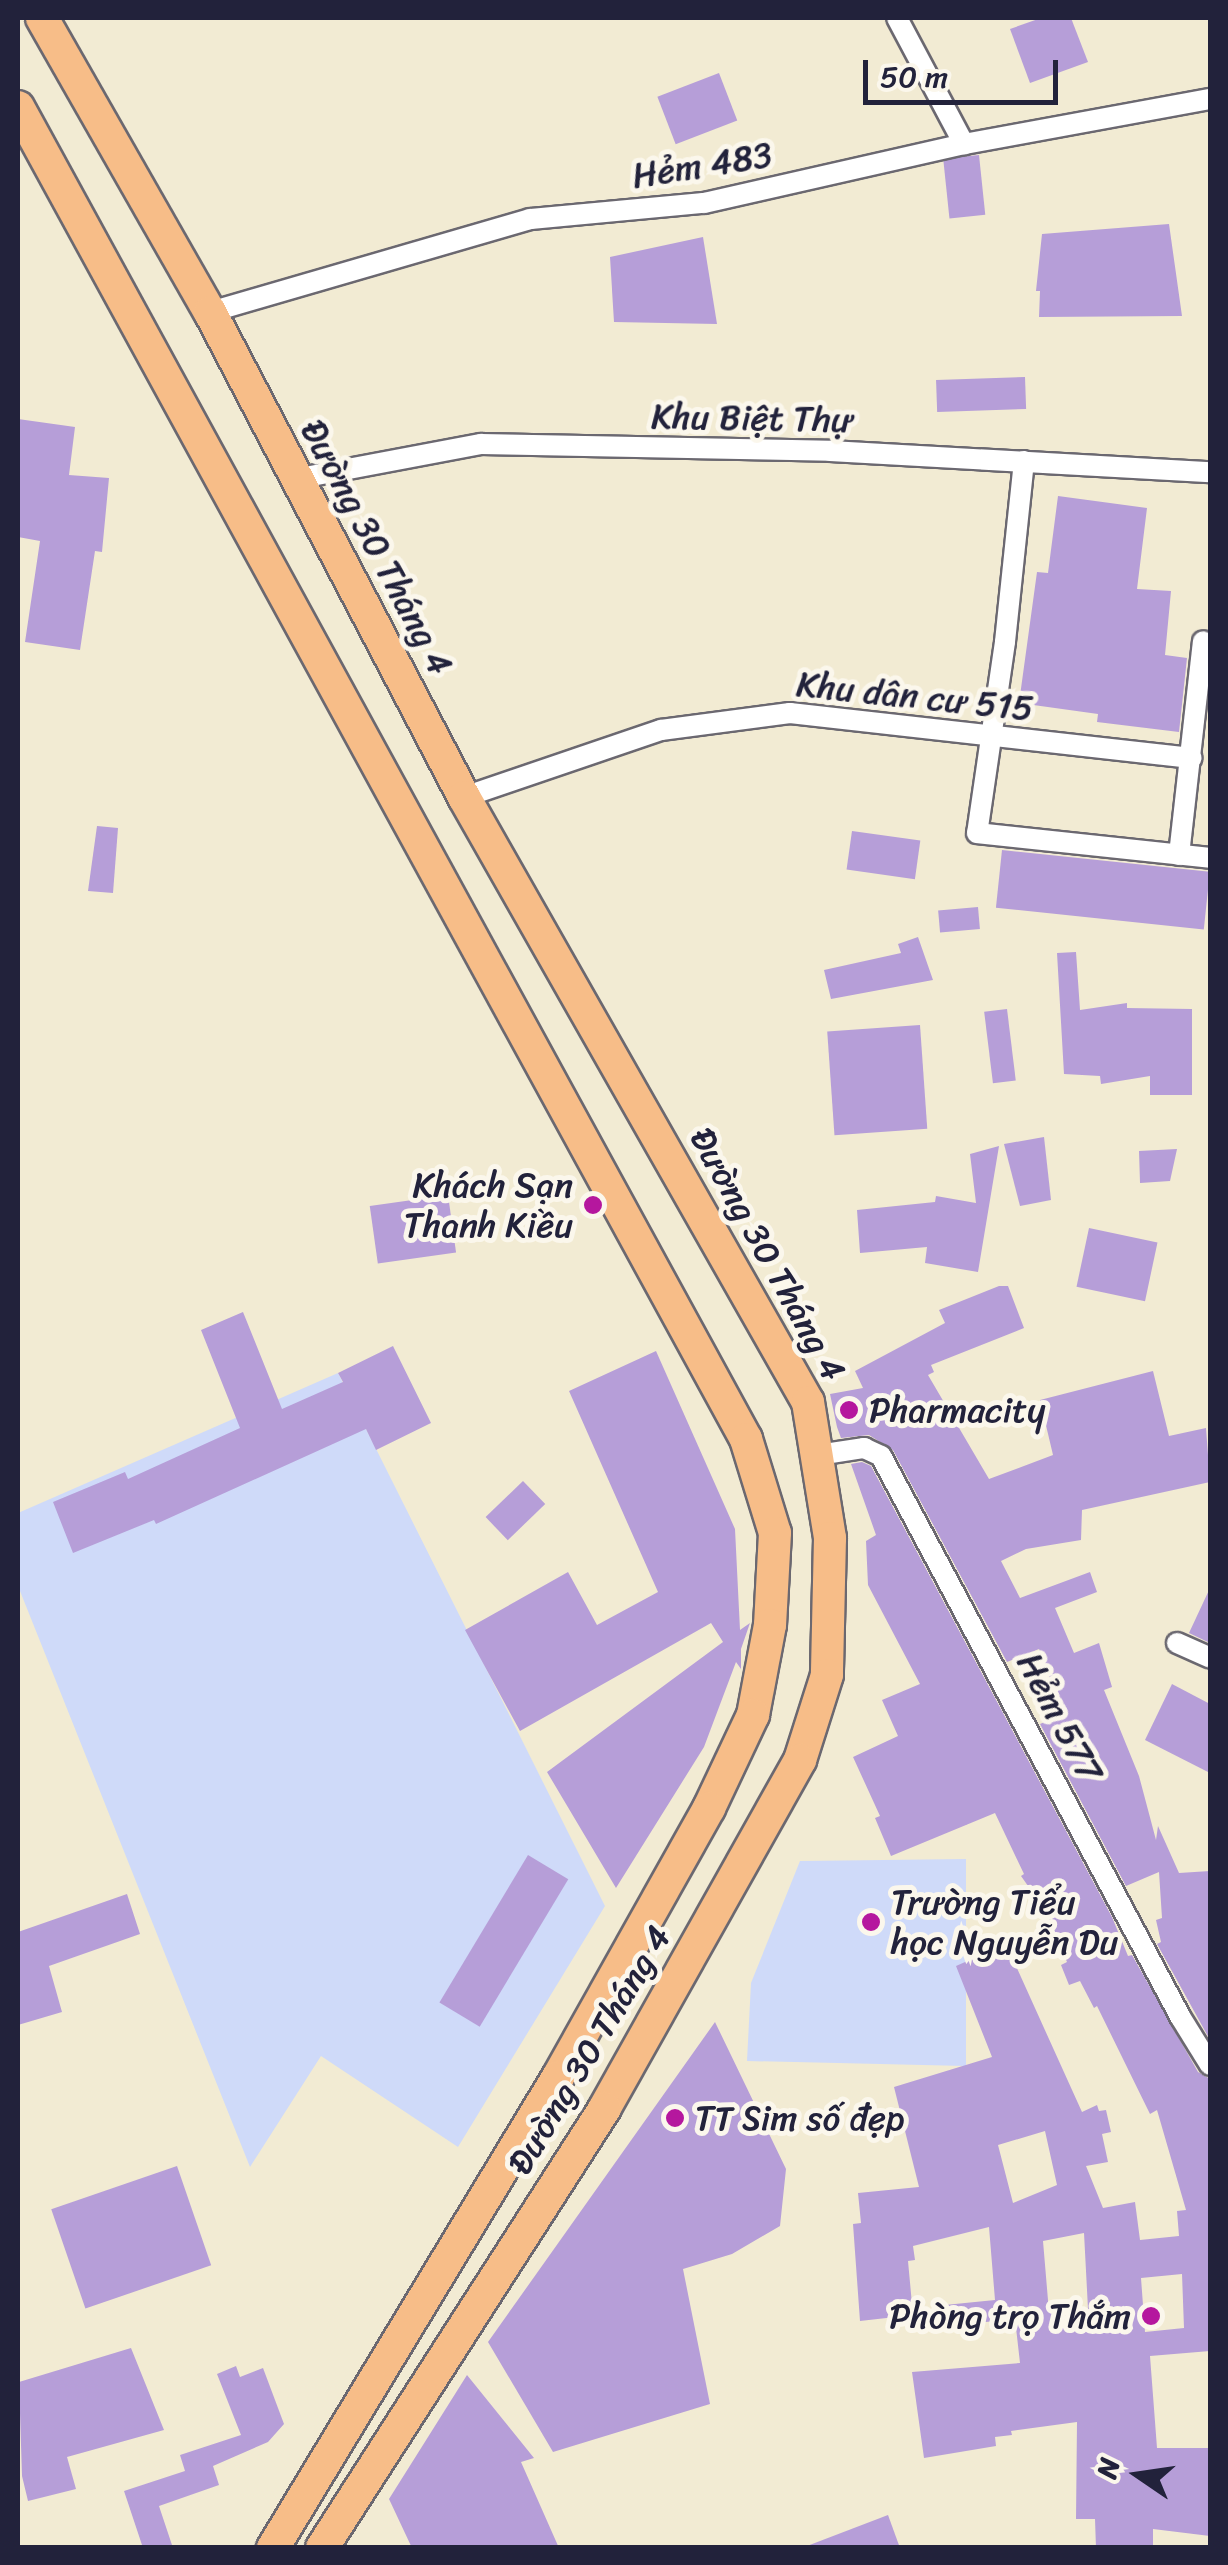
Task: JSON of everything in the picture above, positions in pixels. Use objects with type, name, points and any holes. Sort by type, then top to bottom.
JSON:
[{"type":"main road","name":"Đường 30 Tháng 4","points":[[42,18],[210,312],[464,797],[808,1402],[830,1538],[827,1675],[800,1760],[605,2108],[322,2548]]},
{"type":"main road","name":"Đường 30 Tháng 4","points":[[21,122],[746,1438],[775,1533],[770,1625],[753,1715],[709,1808],[558,2077],[272,2548]]},
{"type":"main road","points":[[558,2077],[605,2108]]},
{"type":"street","points":[[897,18],[964,144]]},
{"type":"street","name":"Hẻm 483","points":[[210,312],[530,219],[704,203],[964,144],[1210,99]]},
{"type":"street","name":"Khu Biệt Thự","points":[[295,479],[481,444],[830,451],[1210,472]]},
{"type":"street","points":[[1024,461],[1005,642],[988,735],[977,833],[1210,858]]},
{"type":"street","points":[[1180,855],[1203,641]]},
{"type":"street","name":"Khu dân cư 515","points":[[464,797],[662,730],[790,713],[1191,758]]},
{"type":"street","name":"Hẻm 577","points":[[818,1455],[864,1448],[881,1456],[1181,2018],[1210,2065]]},
{"type":"street","points":[[1177,1642],[1210,1658]]},
{"type":"shaded area","points":[[338,1373],[605,1906],[458,2147],[321,2056],[250,2167],[18,1586],[18,1513]]},
{"type":"shaded area","name":"Trường Tiểu học Nguyễn Du","points":[[966,1859],[966,2066],[747,2061],[751,1983],[800,1861]]},
{"type":"building","points":[[1041,18],[1071,18],[1088,62],[1030,83],[1010,29]]},
{"type":"building","points":[[719,73],[737,121],[676,144],[657,97]]},
{"type":"building","points":[[979,155],[985,215],[949,218],[943,159]]},
{"type":"building","points":[[1169,224],[1182,316],[1039,317],[1040,291],[1036,291],[1042,234]]},
{"type":"building","points":[[703,237],[717,324],[614,322],[610,257]]},
{"type":"building","points":[[1025,377],[1026,409],[937,412],[936,380]]},
{"type":"building","points":[[18,419],[75,427],[69,475],[109,478],[102,552],[95,551],[80,650],[25,642],[40,541],[18,537]]},
{"type":"building","points":[[1058,496],[1147,508],[1137,589],[1171,591],[1165,655],[1187,658],[1179,732],[1097,722],[1098,714],[1019,703],[1037,572],[1048,573]]},
{"type":"building","points":[[97,826],[118,828],[113,893],[88,891]]},
{"type":"building","points":[[852,831],[920,841],[915,879],[847,870]]},
{"type":"building","points":[[1002,850],[1210,872],[1204,930],[996,908]]},
{"type":"building","points":[[978,907],[980,929],[940,932],[938,910]]},
{"type":"building","points":[[918,937],[933,980],[831,999],[824,970],[901,953],[898,944]]},
{"type":"building","points":[[1076,952],[1080,1010],[1127,1003],[1127,1008],[1192,1009],[1192,1095],[1150,1095],[1150,1076],[1101,1084],[1100,1076],[1064,1074],[1057,953]]},
{"type":"building","points":[[1007,1009],[1016,1080],[993,1083],[984,1012]]},
{"type":"building","points":[[920,1025],[927,1129],[834,1135],[827,1031]]},
{"type":"building","points":[[1044,1137],[1051,1200],[1020,1206],[1004,1144]]},
{"type":"building","points":[[999,1146],[978,1272],[925,1263],[927,1247],[860,1253],[857,1210],[935,1202],[936,1196],[976,1203],[970,1154]]},
{"type":"building","points":[[1177,1149],[1170,1181],[1140,1183],[1139,1151]]},
{"type":"building","points":[[448,1195],[456,1252],[378,1263],[370,1206]]},
{"type":"building","points":[[1089,1228],[1157,1243],[1145,1301],[1077,1287]]},
{"type":"building","points":[[1008,1286],[1024,1328],[931,1365],[934,1372],[928,1375],[989,1479],[1053,1455],[1040,1400],[1153,1371],[1169,1436],[1206,1428],[1210,1482],[1082,1510],[1081,1540],[1026,1549],[1001,1561],[1020,1598],[1090,1572],[1097,1592],[1055,1608],[1074,1653],[1099,1643],[1112,1687],[1104,1690],[1139,1776],[1156,1840],[1158,1826],[1179,1873],[1210,1871],[1210,2040],[1157,1944],[1161,1942],[1156,1920],[1162,1918],[1159,1872],[1126,1886],[1040,1724],[1063,1714],[1039,1649],[1007,1662],[893,1450],[869,1435],[841,1438],[837,1427],[830,1394],[863,1388],[855,1371],[945,1323],[939,1310]]},
{"type":"building","points":[[243,1312],[282,1409],[343,1382],[338,1373],[393,1346],[431,1423],[376,1450],[366,1429],[156,1524],[154,1520],[73,1553],[53,1502],[125,1472],[128,1479],[240,1428],[201,1330]]},
{"type":"building","points":[[656,1351],[735,1529],[740,1630],[750,1623],[741,1649],[741,1669],[736,1662],[704,1747],[616,1888],[547,1772],[723,1642],[711,1623],[520,1731],[465,1630],[568,1572],[597,1625],[658,1592],[569,1391]]},
{"type":"building","points":[[862,1462],[871,1466],[1112,1917],[1128,1956],[1132,1955],[1198,2072],[1210,2079],[1210,2351],[1150,2356],[1157,2448],[1210,2448],[1210,2536],[1153,2529],[1153,2548],[1096,2548],[1095,2519],[1076,2519],[1077,2422],[1011,2431],[1012,2435],[995,2437],[996,2446],[924,2458],[912,2372],[1020,2363],[1015,2319],[937,2327],[935,2306],[995,2300],[989,2227],[913,2246],[915,2260],[908,2261],[913,2315],[860,2321],[853,2224],[861,2223],[858,2193],[919,2187],[894,2087],[992,2057],[956,1966],[1006,1944],[1082,2112],[1097,2105],[1099,2111],[1106,2110],[1111,2132],[1102,2134],[1108,2162],[1086,2166],[1103,2208],[1135,2202],[1140,2240],[1179,2236],[1177,2211],[1186,2210],[1157,2110],[1150,2114],[1097,2006],[1094,2008],[1080,1981],[1069,1985],[1061,1965],[1067,1962],[1045,1910],[1021,1876],[1024,1874],[995,1813],[891,1856],[875,1818],[880,1816],[853,1757],[898,1736],[882,1700],[920,1684],[868,1585],[866,1541],[876,1535],[851,1464]],"holes":[[[1045,2131],[1057,2185],[1013,2203],[998,2145]],[[1084,2233],[1088,2309],[1049,2312],[1043,2241]],[[1182,2274],[1184,2328],[1145,2332],[1141,2278]]]},
{"type":"building","points":[[523,1481],[545,1504],[508,1540],[486,1517]]},
{"type":"building","points":[[1210,1588],[1210,1643],[1189,1633]]},
{"type":"building","points":[[1172,1684],[1210,1704],[1210,1773],[1145,1740]]},
{"type":"building","points":[[528,1855],[568,1879],[480,2027],[439,2002]]},
{"type":"building","points":[[127,1894],[140,1934],[49,1966],[62,2012],[18,2025],[18,1932]]},
{"type":"building","points":[[715,2022],[786,2169],[780,2226],[732,2254],[683,2269],[710,2404],[553,2452],[488,2342]]},
{"type":"building","points":[[177,2166],[211,2265],[85,2309],[51,2209]]},
{"type":"building","points":[[131,2348],[164,2430],[67,2457],[76,2489],[28,2501],[22,2476],[19,2382]]},
{"type":"building","points":[[236,2366],[240,2377],[263,2368],[284,2424],[268,2442],[213,2466],[219,2485],[159,2506],[173,2548],[143,2548],[124,2491],[185,2471],[180,2455],[241,2435],[217,2374]]},
{"type":"building","points":[[467,2375],[534,2458],[521,2462],[559,2548],[412,2548],[389,2499]]},
{"type":"building","points":[[888,2515],[900,2548],[807,2548],[807,2546]]},
{"type":"place","name":"Khách Sạn Thanh Kiều","points":[[593,1205]]},
{"type":"place","name":"Pharmacity","points":[[849,1410]]},
{"type":"place","name":"Trường Tiểu học Nguyễn Du","points":[[871,1922]]},
{"type":"place","name":"TT Sim số đẹp","points":[[675,2118]]},
{"type":"place","name":"Phòng trọ Thắm","points":[[1151,2316]]}]
